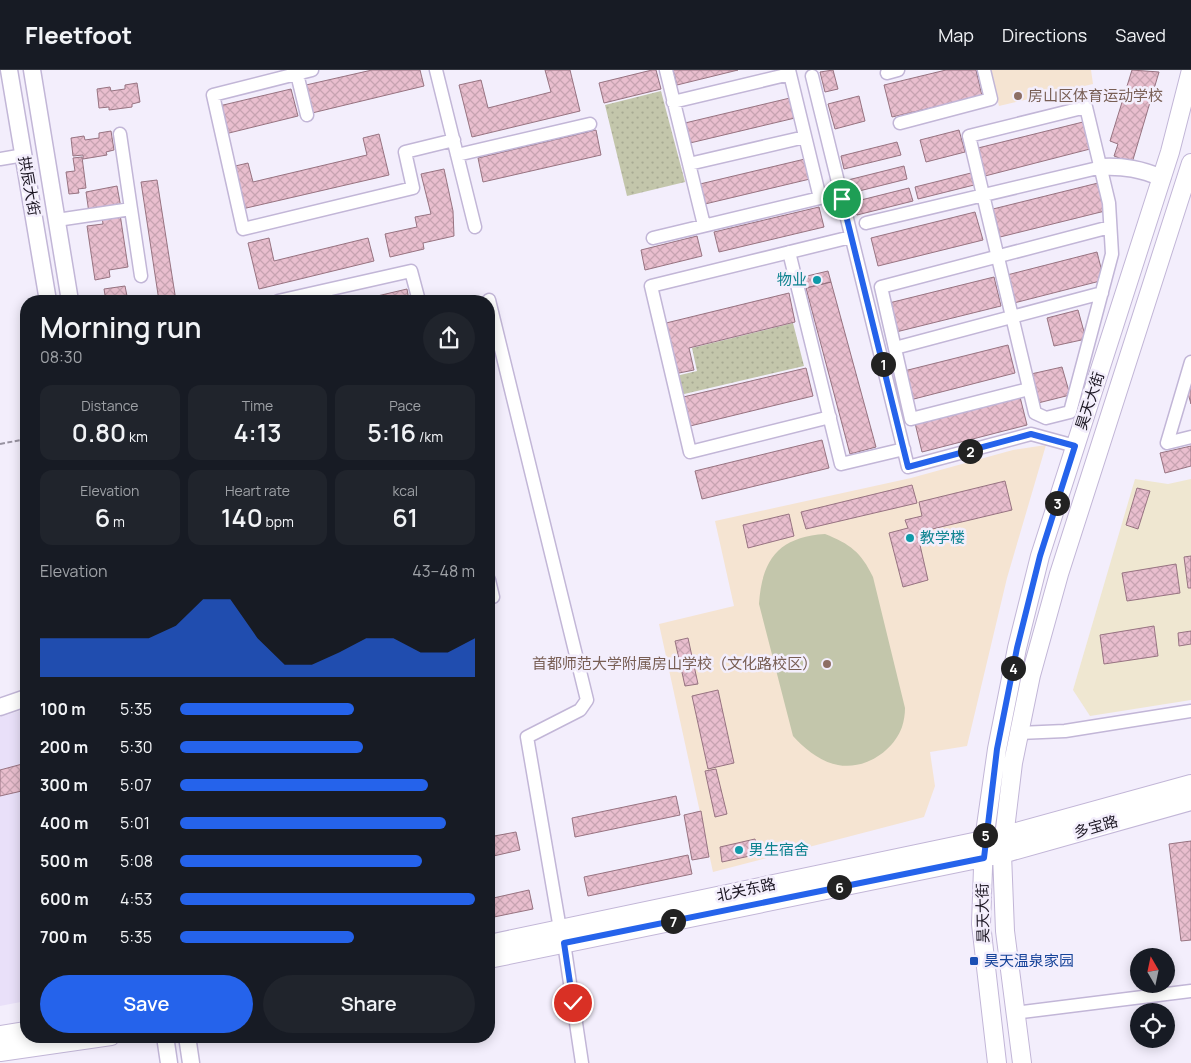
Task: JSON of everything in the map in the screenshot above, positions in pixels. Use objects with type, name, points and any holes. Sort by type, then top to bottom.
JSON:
[{"type":"main road","name":"昊天大街","points":[[997,1063],[981,924],[984,849],[997,749],[1017,648],[1040,556],[1162,178],[1191,70]]},
{"type":"main road","name":"昊天大街","points":[[1022,1063],[1014,1013],[1005,931],[1002,845],[1019,733],[1031,675],[1059,574],[1191,163]]},
{"type":"main road","name":"多宝路","points":[[1002,845],[1191,784]]},
{"type":"main road","name":"多宝路","points":[[1002,845],[1191,800]]},
{"type":"main road","name":"北关东路","points":[[495,943],[562,936],[1002,845]]},
{"type":"main road","name":"北关东路","points":[[495,957],[562,936]]},
{"type":"main road","points":[[0,1035],[20,1032]]},
{"type":"main road","points":[[0,1052],[62,1043]]},
{"type":"street","name":"拱辰大街","points":[[9,70],[47,295]]},
{"type":"street","name":"拱辰大街","points":[[32,70],[69,295]]},
{"type":"street","points":[[312,70],[213,95],[243,229],[413,188],[405,152],[454,140]]},
{"type":"street","points":[[436,70],[475,227]]},
{"type":"street","points":[[666,70],[704,225]]},
{"type":"street","points":[[900,123],[991,100],[984,70]]},
{"type":"street","points":[[653,238],[820,198],[790,72],[674,102]]},
{"type":"street","points":[[297,74],[307,115]]},
{"type":"street","points":[[812,76],[908,467],[1031,434],[1075,446]]},
{"type":"street","points":[[1086,107],[1102,167],[1109,203],[1112,254],[1070,412],[1046,418],[1035,413],[983,194],[970,136],[1086,107]]},
{"type":"street","points":[[457,155],[590,124]]},
{"type":"street","points":[[120,134],[141,276]]},
{"type":"street","points":[[689,164],[805,137]]},
{"type":"street","points":[[0,159],[24,155]]},
{"type":"street","points":[[866,223],[1102,167],[1123,166],[1142,169],[1162,178]]},
{"type":"street","points":[[56,220],[131,209]]},
{"type":"street","points":[[1029,389],[911,419],[881,287],[1110,228]]},
{"type":"street","points":[[830,417],[690,452],[651,286],[851,237]]},
{"type":"street","points":[[789,252],[841,464],[904,449]]},
{"type":"street","points":[[305,295],[411,271],[417,295]]},
{"type":"street","points":[[895,348],[1102,293]]},
{"type":"street","points":[[495,328],[587,700],[580,710],[527,737],[582,1063]]},
{"type":"street","points":[[1191,362],[1167,443],[1191,437]]},
{"type":"street","points":[[0,707],[20,700]]},
{"type":"street","points":[[1019,733],[1065,731],[1191,711]]},
{"type":"street","points":[[1014,1013],[1191,991]]},
{"type":"street","points":[[166,1043],[169,1063]]},
{"type":"street","points":[[188,1043],[191,1063]]},
{"type":"path","points":[[0,444],[20,440]]},
{"type":"shaded area","name":"房山区体育运动学校","points":[[990,70],[1091,70],[1093,84],[999,106]]},
{"type":"shaded area","name":"首都师范大学附属房山学校（文化路校区）","points":[[1046,445],[1007,578],[967,746],[930,752],[935,786],[924,817],[713,872],[659,624],[734,606],[715,521],[911,478],[1013,450]]},
{"type":"shaded area","points":[[1135,479],[1168,484],[1191,479],[1191,700],[1090,716],[1073,690]]},
{"type":"shaded area","points":[[20,711],[20,1002],[0,1006],[0,717]]},
{"type":"green space","points":[[661,91],[685,182],[627,196],[605,105]]},
{"type":"green space","points":[[793,323],[804,366],[680,395],[676,376],[697,371],[692,348]]},
{"type":"green space","points":[[825,534],[848,545],[869,568],[873,577],[905,708],[902,727],[892,744],[876,757],[858,765],[838,765],[825,761],[807,750],[793,736],[759,604],[764,574],[776,553],[796,540]]},
{"type":"building","points":[[372,70],[420,70],[424,86],[312,113],[306,85]]},
{"type":"building","points":[[545,70],[570,70],[580,111],[472,137],[459,85],[481,80],[488,108],[551,92]]},
{"type":"building","points":[[656,70],[661,89],[604,103],[599,83]]},
{"type":"building","points":[[673,70],[738,70],[677,85]]},
{"type":"building","points":[[833,70],[838,89],[825,92],[820,72]]},
{"type":"building","points":[[946,70],[976,70],[982,96],[892,117],[884,85]]},
{"type":"building","points":[[1132,70],[1159,72],[1132,163],[1114,156],[1118,144],[1110,141]]},
{"type":"building","points":[[137,83],[140,102],[132,104],[132,107],[109,110],[109,107],[99,108],[97,89],[110,87],[111,91],[125,89],[125,85]]},
{"type":"building","points":[[291,89],[298,116],[225,134],[219,106]]},
{"type":"building","points":[[859,96],[865,121],[835,129],[828,104]]},
{"type":"building","points":[[790,98],[795,118],[690,143],[685,123]]},
{"type":"building","points":[[1083,122],[1090,149],[985,176],[978,148]]},
{"type":"building","points":[[596,130],[601,155],[483,182],[478,158]]},
{"type":"building","points":[[959,130],[965,152],[926,162],[920,140]]},
{"type":"building","points":[[111,131],[114,150],[106,152],[107,155],[83,159],[83,155],[73,156],[71,138],[84,136],[85,140],[99,138],[99,133]]},
{"type":"building","points":[[379,134],[389,175],[242,209],[231,167],[248,163],[253,182],[367,155],[363,138]]},
{"type":"building","points":[[897,142],[901,155],[844,169],[841,156]]},
{"type":"building","points":[[82,157],[86,188],[78,189],[79,193],[69,194],[66,172],[75,171],[73,158]]},
{"type":"building","points":[[805,159],[810,179],[705,204],[700,184]]},
{"type":"building","points":[[904,166],[907,179],[851,193],[848,180]]},
{"type":"building","points":[[444,169],[453,211],[454,236],[423,243],[424,249],[390,257],[385,234],[417,227],[415,217],[431,214],[421,174]]},
{"type":"building","points":[[971,173],[974,185],[918,199],[915,187]]},
{"type":"building","points":[[157,180],[175,295],[158,295],[141,182]]},
{"type":"building","points":[[1098,183],[1105,211],[1000,237],[993,209]]},
{"type":"building","points":[[117,186],[121,208],[89,213],[86,192]]},
{"type":"building","points":[[909,188],[913,201],[857,215],[853,202]]},
{"type":"building","points":[[819,207],[824,227],[719,252],[714,232]]},
{"type":"building","points":[[975,212],[983,240],[878,266],[871,238]]},
{"type":"building","points":[[120,214],[128,267],[109,270],[110,277],[95,280],[87,226],[103,224],[102,217]]},
{"type":"building","points":[[697,236],[702,256],[645,270],[641,250]]},
{"type":"building","points":[[269,238],[274,261],[368,238],[374,261],[259,289],[248,243]]},
{"type":"building","points":[[1097,252],[1104,280],[1014,303],[1007,275]]},
{"type":"building","name":"物业","points":[[828,271],[831,282],[806,288],[803,277]]},
{"type":"building","points":[[994,277],[1001,306],[896,332],[889,303]]},
{"type":"building","points":[[831,282],[876,447],[850,454],[806,288]]},
{"type":"building","points":[[125,286],[127,295],[105,295],[104,289]]},
{"type":"building","points":[[407,289],[408,295],[382,295]]},
{"type":"building","points":[[789,293],[795,322],[689,348],[694,370],[674,374],[662,324]]},
{"type":"building","points":[[1078,310],[1086,339],[1054,346],[1047,318]]},
{"type":"building","points":[[1008,345],[1015,373],[910,400],[904,371]]},
{"type":"building","points":[[1062,367],[1070,395],[1038,403],[1031,374]]},
{"type":"building","points":[[806,368],[813,396],[686,427],[679,398]]},
{"type":"building","points":[[1191,385],[1191,404],[1186,386]]},
{"type":"building","points":[[1020,397],[1027,425],[922,452],[915,423]]},
{"type":"building","points":[[822,440],[829,468],[702,499],[695,471]]},
{"type":"building","points":[[1191,446],[1191,466],[1165,473],[1160,453]]},
{"type":"building","name":"教学楼","points":[[1005,481],[1012,510],[928,530],[931,542],[920,545],[928,580],[903,587],[889,533],[908,528],[905,520],[922,516],[919,502]]},
{"type":"building","points":[[912,485],[917,503],[806,529],[801,512]]},
{"type":"building","points":[[1137,488],[1150,491],[1138,529],[1126,525]]},
{"type":"building","points":[[789,514],[794,536],[748,548],[743,525]]},
{"type":"building","points":[[1191,556],[1191,588],[1188,588],[1184,557]]},
{"type":"building","points":[[1176,564],[1180,593],[1127,601],[1122,573]]},
{"type":"building","points":[[1154,626],[1158,656],[1104,664],[1100,635]]},
{"type":"building","points":[[1191,631],[1191,644],[1179,646],[1178,633]]},
{"type":"building","points":[[688,638],[698,684],[685,686],[675,641]]},
{"type":"building","points":[[718,690],[734,763],[708,769],[692,696]]},
{"type":"building","points":[[20,765],[20,791],[0,796],[0,770]]},
{"type":"building","points":[[716,769],[727,814],[715,817],[705,771]]},
{"type":"building","points":[[676,796],[680,815],[575,837],[572,818]]},
{"type":"building","points":[[701,811],[709,857],[692,860],[684,815]]},
{"type":"building","points":[[516,832],[520,850],[495,856],[495,836]]},
{"type":"building","name":"男生宿舍","points":[[755,839],[759,854],[722,862],[720,847]]},
{"type":"building","points":[[1191,841],[1191,940],[1181,941],[1169,844]]},
{"type":"building","points":[[688,855],[692,874],[588,896],[584,877]]},
{"type":"building","points":[[529,890],[533,909],[495,917],[495,898]]},
{"type":"place","name":"房山区体育运动学校","points":[[1018,96]]},
{"type":"place","name":"物业","points":[[817,280]]},
{"type":"place","name":"教学楼","points":[[910,538]]},
{"type":"place","name":"首都师范大学附属房山学校（文化路校区）","points":[[827,664]]},
{"type":"place","name":"男生宿舍","points":[[739,850]]},
{"type":"place","name":"昊天温泉家园","points":[[974,961]]},
{"type":"route","points":[[573,1003],[564,943],[984,858],[984,840],[997,749],[1017,648],[1040,556],[1075,446],[1031,434],[908,467],[842,199]]}]
